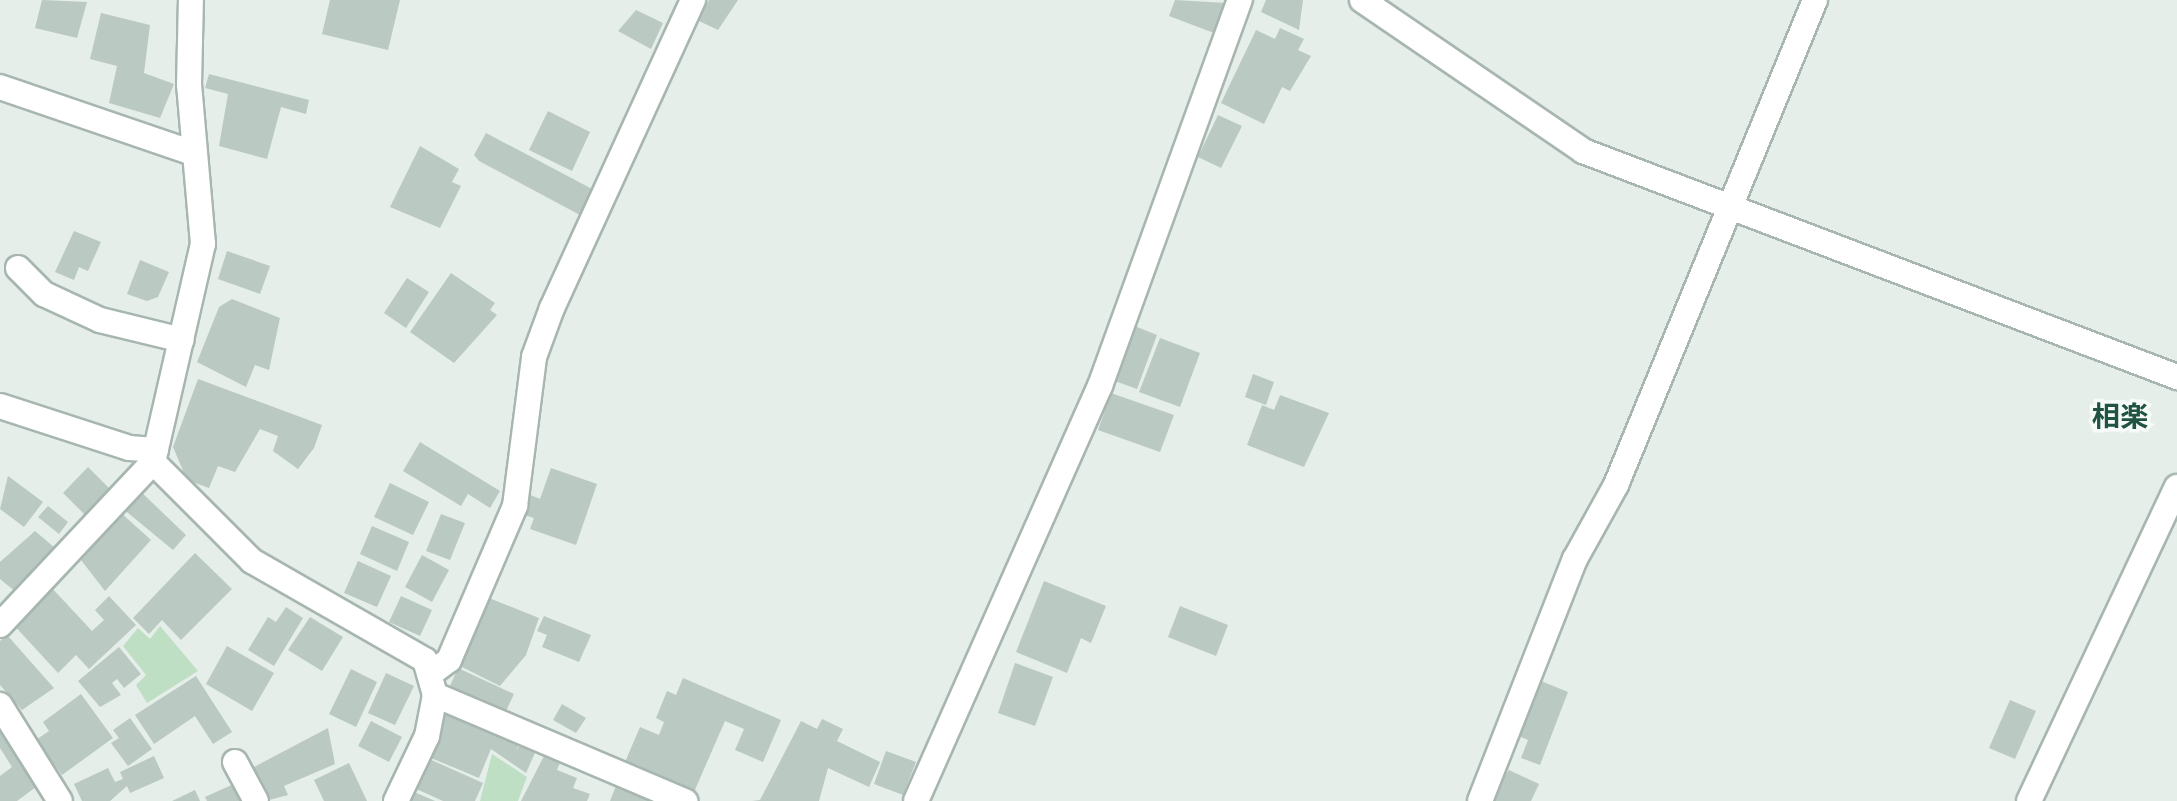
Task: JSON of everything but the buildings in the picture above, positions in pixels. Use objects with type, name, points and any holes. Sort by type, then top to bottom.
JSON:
[{"type":"street","points":[[0,625],[155,456],[203,231],[193,153],[191,0]]},
{"type":"street","points":[[396,801],[427,736],[434,683],[449,660],[515,506],[534,357],[552,308],[693,0]]},
{"type":"street","points":[[916,801],[1100,386],[1240,0]]},
{"type":"street","points":[[1362,0],[1583,151],[1729,202],[2177,377]]},
{"type":"street","points":[[1480,801],[1815,0]]},
{"type":"street","points":[[0,87],[193,153]]},
{"type":"street","points":[[18,268],[44,294],[100,320],[182,340]]},
{"type":"street","points":[[0,406],[155,456],[213,530],[252,561],[411,651],[434,683],[685,801]]},
{"type":"street","points":[[2029,801],[2177,487]]},
{"type":"street","points":[[0,705],[60,801]]},
{"type":"street","points":[[235,762],[256,801]]},
{"type":"green space","points":[[160,626],[198,671],[147,703],[136,685],[146,675],[123,646],[138,628],[150,639]]},
{"type":"green space","points":[[492,754],[527,777],[518,801],[480,801]]},
{"type":"district","name":"相楽","points":[[2120,417]]}]
